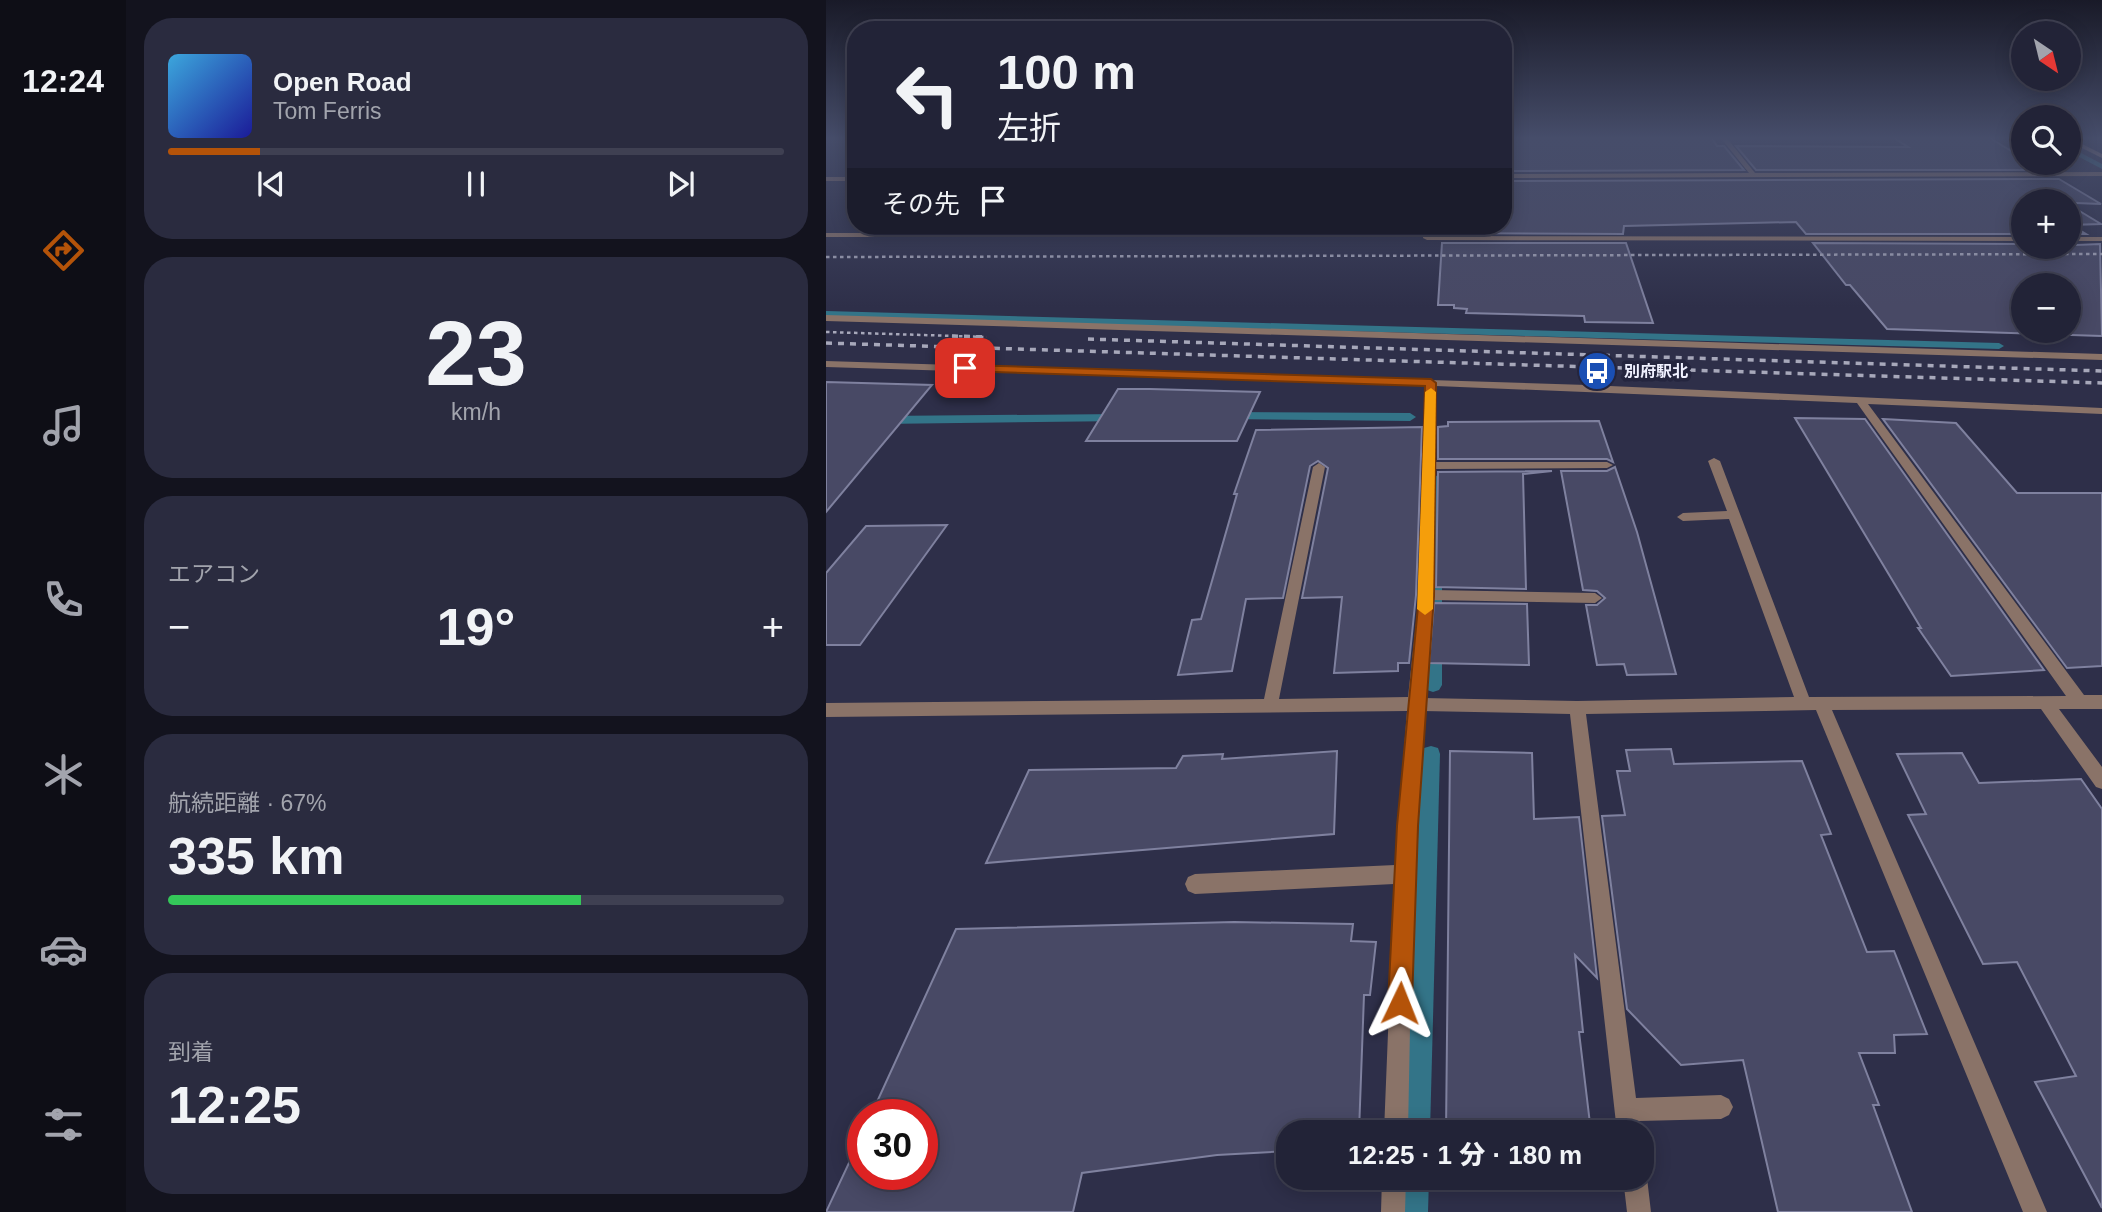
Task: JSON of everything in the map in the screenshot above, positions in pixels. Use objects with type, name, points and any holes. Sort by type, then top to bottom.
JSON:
[{"type":"street","points":[[826,235],[956,235]]},
{"type":"street","points":[[1427,235],[1427,238],[2011,239]]},
{"type":"street","points":[[2081,239],[2102,239]]},
{"type":"street","points":[[826,318],[2102,357]]},
{"type":"street","points":[[826,364],[1431,383],[2102,411]]},
{"type":"street","points":[[1396,1120],[1404,874],[1415,704],[1426,596],[1431,383]]},
{"type":"street","points":[[1860,400],[2080,702]]},
{"type":"street","points":[[1714,461],[1812,703],[2035,1212]]},
{"type":"street","points":[[1429,467],[1607,464]]},
{"type":"street","points":[[1270,706],[1319,467]]},
{"type":"street","points":[[1683,517],[1734,515]]},
{"type":"street","points":[[1426,596],[1595,598]]},
{"type":"street","points":[[826,710],[1415,704],[1577,708],[1812,703],[2102,702]]},
{"type":"street","points":[[2046,703],[2102,782]]},
{"type":"street","points":[[1577,708],[1628,1120]]},
{"type":"street","points":[[1195,884],[1404,874]]},
{"type":"street","points":[[1635,1120],[1721,1107]]},
{"type":"street","points":[[1393,1212],[1394,1190]]},
{"type":"street","points":[[1636,1190],[1639,1212]]},
{"type":"building","points":[[1512,194],[2011,194],[2011,234],[1806,234],[1796,222],[1624,226],[1623,234],[1512,233]]},
{"type":"building","points":[[2081,194],[2083,194],[2101,204],[2081,203]]},
{"type":"building","points":[[2081,212],[2101,224],[2081,225]]},
{"type":"building","points":[[1442,243],[1626,243],[1653,323],[1585,322],[1584,316],[1466,313],[1467,309],[1454,308],[1454,305],[1438,305]]},
{"type":"building","points":[[1813,243],[2011,244],[2011,259],[2081,259],[2081,245],[2100,244],[2102,336],[2081,335],[2081,273],[2011,273],[2011,333],[1887,329],[1850,285],[1846,285]]},
{"type":"building","points":[[826,382],[932,385],[826,512]]},
{"type":"building","points":[[1118,389],[1260,392],[1237,441],[1086,441]]},
{"type":"building","points":[[1795,418],[1865,419],[2044,670],[1951,676],[1918,628],[1921,628]]},
{"type":"building","points":[[1883,419],[1956,423],[2017,493],[2102,493],[2102,666],[2067,668]]},
{"type":"building","points":[[1599,421],[1613,462],[1607,459],[1438,459],[1438,427],[1448,426],[1448,422]]},
{"type":"building","points":[[1422,427],[1416,595],[1409,663],[1398,663],[1398,671],[1334,673],[1342,597],[1302,598],[1328,468],[1318,461],[1310,466],[1283,598],[1246,599],[1232,671],[1178,675],[1192,620],[1201,619],[1237,494],[1234,494],[1256,430]]},
{"type":"building","points":[[1615,467],[1637,532],[1676,674],[1627,675],[1624,664],[1597,665],[1586,605],[1597,605],[1605,598],[1597,591],[1583,590],[1561,471],[1607,471]]},
{"type":"building","points":[[1552,471],[1523,474],[1526,589],[1436,587],[1438,472]]},
{"type":"building","points":[[947,525],[860,645],[826,645],[826,573],[866,526]]},
{"type":"building","points":[[1434,603],[1527,604],[1529,665],[1429,663]]},
{"type":"building","points":[[1671,749],[1674,764],[1802,761],[1831,834],[1821,835],[1867,952],[1894,951],[1927,1034],[1894,1035],[1895,1053],[1859,1053],[1879,1105],[1873,1105],[1912,1212],[1778,1212],[1743,1060],[1681,1065],[1627,1009],[1602,816],[1625,815],[1617,771],[1630,771],[1626,750]]},
{"type":"building","points":[[1337,751],[1334,834],[986,863],[1029,770],[1176,768],[1183,756],[1223,754],[1222,759]]},
{"type":"building","points":[[1450,751],[1532,753],[1534,819],[1579,817],[1597,978],[1575,955],[1583,1032],[1579,1032],[1590,1120],[1446,1120]]},
{"type":"building","points":[[1962,753],[1979,783],[2081,779],[2102,809],[2102,1208],[2035,1082],[2076,1076],[2017,962],[1983,964],[1908,815],[1926,814],[1897,754]]},
{"type":"building","points":[[1234,922],[1353,924],[1351,941],[1376,942],[1370,995],[1364,995],[1359,1120],[1276,1120],[1276,1152],[1217,1155],[1082,1173],[1073,1212],[826,1212],[847,1167],[847,1190],[938,1190],[938,1099],[878,1099],[956,929]]},
{"type":"waterway","points":[[826,314],[1999,346]]},
{"type":"waterway","points":[[1227,416],[1410,417]]},
{"type":"waterway","points":[[881,420],[1121,418]]},
{"type":"waterway","points":[[1433,685],[1435,479]]},
{"type":"waterway","points":[[1417,1120],[1431,754]]},
{"type":"waterway","points":[[1414,1212],[1415,1190]]},
{"type":"railway","points":[[826,257],[2102,254]]},
{"type":"railway","points":[[826,332],[987,337],[952,336]]},
{"type":"railway","points":[[1088,339],[2102,371]]},
{"type":"railway","points":[[826,343],[2102,383]]},
{"type":"slow traffic","points":[[1425,609],[1431,392]]},
{"type":"place","name":"別府駅北","points":[[1597,371]]},
{"type":"route","points":[[965,368],[1431,383],[1426,596],[1407,826],[1400,1003]]}]
